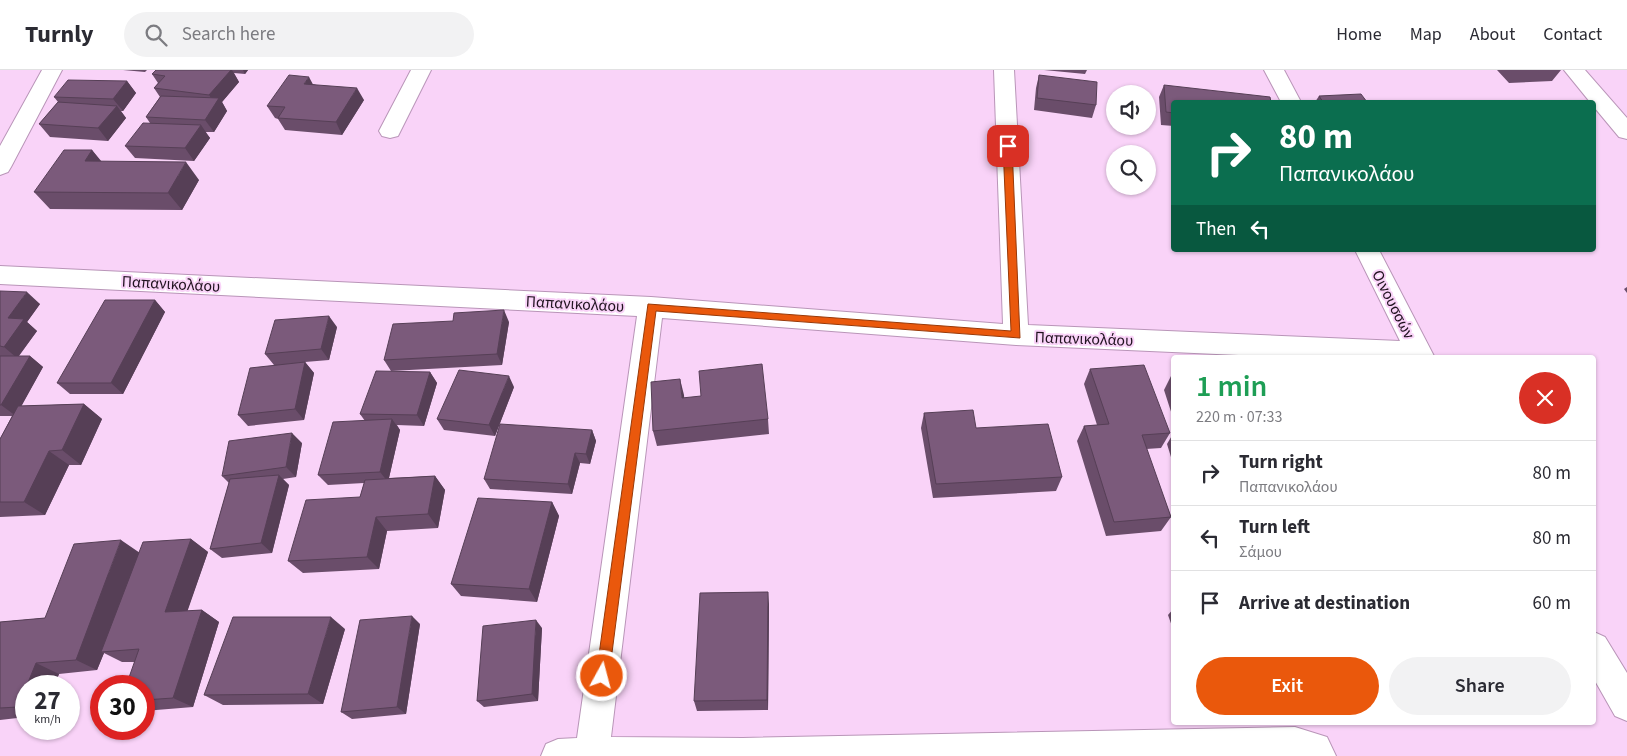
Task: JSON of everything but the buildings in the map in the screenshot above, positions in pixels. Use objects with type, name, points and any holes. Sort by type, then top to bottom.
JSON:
[{"type":"street","points":[[0,167],[52,70]]},
{"type":"street","points":[[390,131],[421,70]]},
{"type":"street","points":[[1004,70],[1016,335]]},
{"type":"street","points":[[1274,70],[1290,100]]},
{"type":"street","points":[[1574,70],[1627,132]]},
{"type":"street","name":"Οινουσσών","points":[[1368,252],[1421,355]]},
{"type":"street","name":"Παπανικολάου","points":[[0,275],[652,306],[1016,335],[1421,355]]},
{"type":"street","points":[[592,754],[652,306]]},
{"type":"street","points":[[1596,651],[1627,704]]},
{"type":"street","points":[[558,756],[592,754],[743,756],[1295,744],[1315,749],[1320,756]]},
{"type":"route","points":[[602,676],[652,306],[1016,335],[1008,146]]}]
